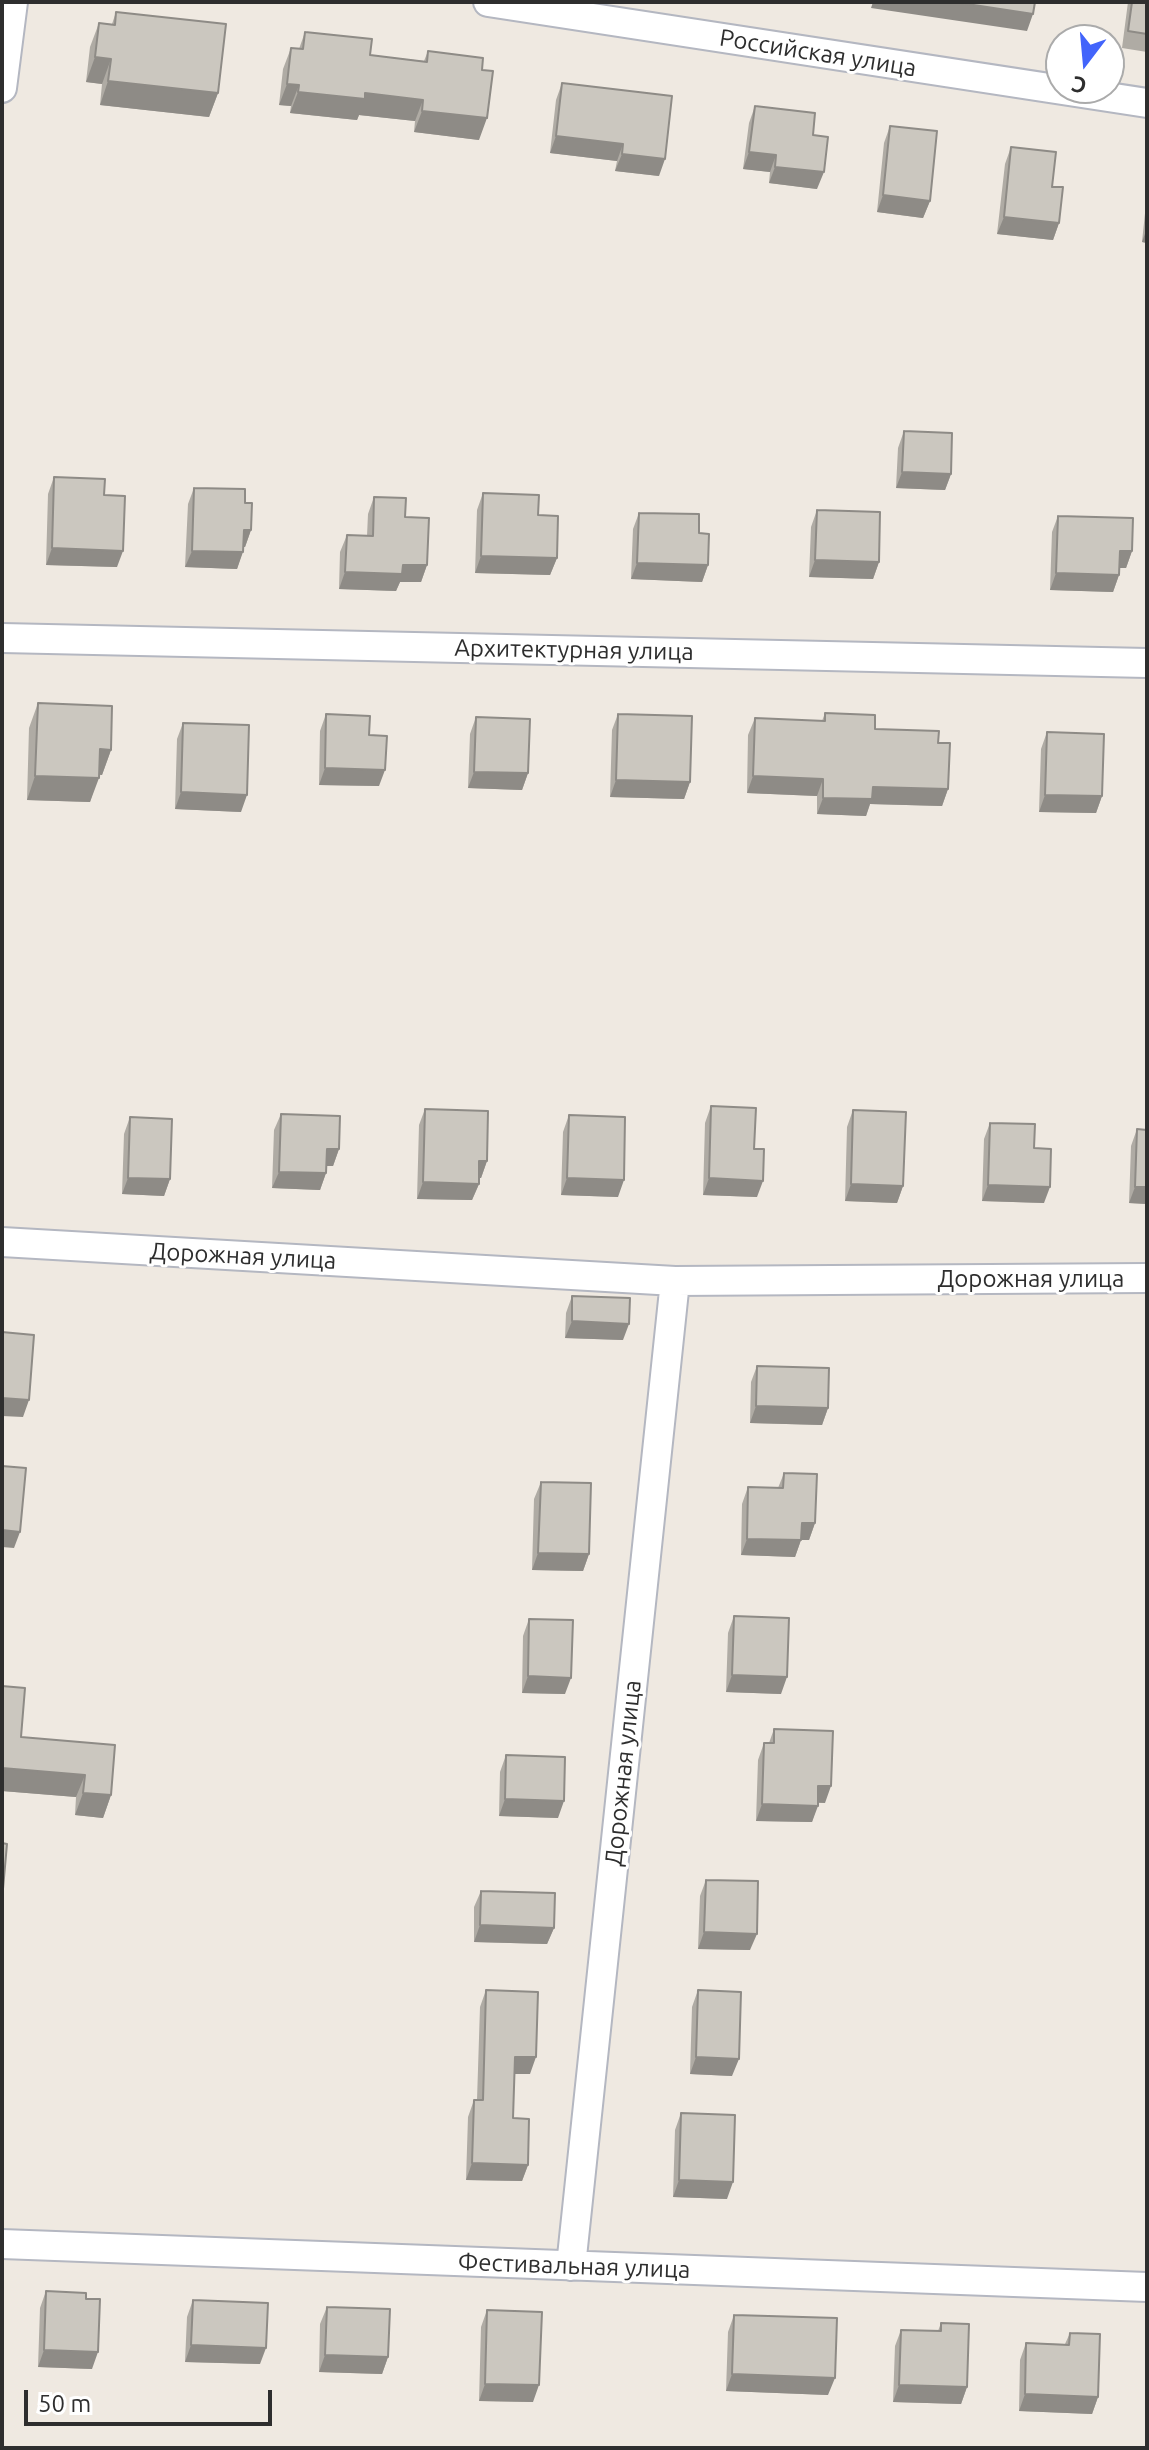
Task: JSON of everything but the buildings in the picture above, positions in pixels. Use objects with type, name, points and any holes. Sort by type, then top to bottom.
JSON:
[{"type":"street","points":[[2,88],[13,2]]},
{"type":"street","name":"Российская улица","points":[[488,2],[1147,103]]},
{"type":"street","name":"Архитектурная улица","points":[[2,638],[1147,663]]},
{"type":"street","name":"Дорожная улица","points":[[2,1242],[675,1281],[1147,1278]]},
{"type":"street","name":"Дорожная улица","points":[[571,2266],[675,1281]]},
{"type":"street","name":"Фестивальная улица","points":[[2,2244],[1147,2287]]}]
